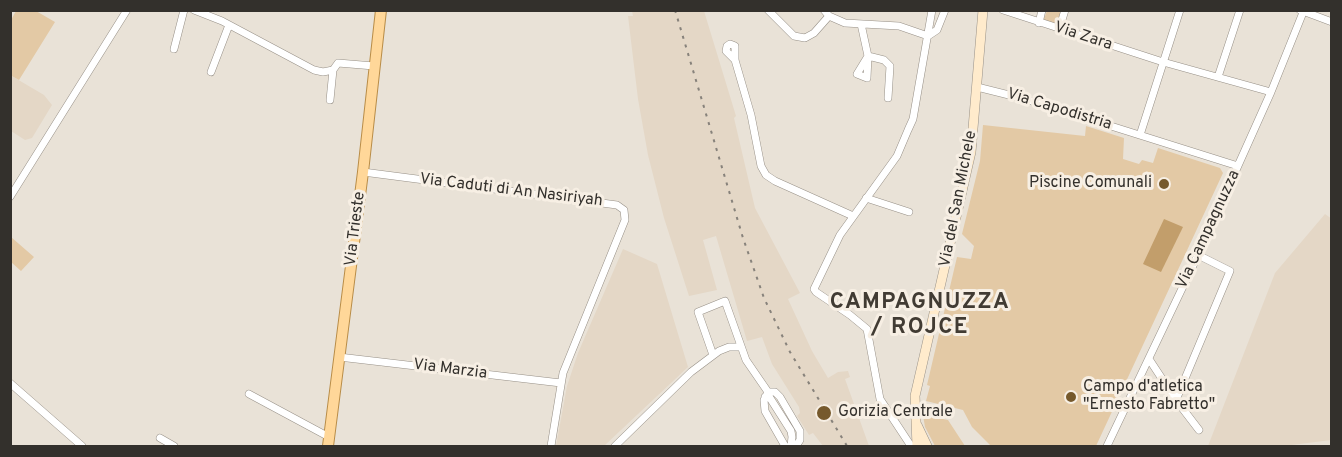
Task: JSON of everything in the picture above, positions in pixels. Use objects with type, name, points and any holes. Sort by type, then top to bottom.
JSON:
[{"type":"main road","name":"Via Trieste","points":[[328,442],[363,172],[381,10]]},
{"type":"main road","name":"Via del San Michele","points":[[917,447],[915,396],[967,173],[983,10]]},
{"type":"main road","name":"Via del San Michele","points":[[915,420],[927,447]]},
{"type":"street","points":[[10,197],[127,10]]},
{"type":"street","points":[[174,49],[184,10]]},
{"type":"street","points":[[194,10],[230,25],[314,70],[323,72],[333,70]]},
{"type":"street","points":[[768,10],[794,36],[805,38],[814,33],[826,13],[845,23],[899,26],[928,36]]},
{"type":"street","points":[[911,447],[880,399],[867,329],[814,289],[840,235],[897,156],[913,119],[932,10]]},
{"type":"street","points":[[928,36],[936,30],[945,10]]},
{"type":"street","name":"Via Zara","points":[[1004,10],[1059,30],[1163,62],[1271,92]]},
{"type":"street","points":[[1039,23],[1042,10]]},
{"type":"street","points":[[1059,30],[1065,10]]},
{"type":"street","points":[[1140,135],[1180,10]]},
{"type":"street","points":[[1218,77],[1240,10]]},
{"type":"street","points":[[1303,11],[1332,22]]},
{"type":"street","name":"Via Campagnuzza","points":[[1107,447],[1198,255],[1271,92],[1303,11]]},
{"type":"street","points":[[861,24],[868,56],[884,60],[891,66],[888,98]]},
{"type":"street","points":[[211,72],[230,25]]},
{"type":"street","points":[[735,60],[751,116],[761,166],[766,175],[853,216]]},
{"type":"street","points":[[330,100],[333,70],[338,63],[374,66]]},
{"type":"street","name":"Via Capodistria","points":[[977,87],[1238,166]]},
{"type":"street","name":"Via Caduti di An Nasiriyah","points":[[363,172],[617,205],[624,210],[625,220],[567,363],[561,383],[551,447]]},
{"type":"street","points":[[866,196],[909,212]]},
{"type":"street","points":[[1176,400],[1230,271],[1198,255]]},
{"type":"street","points":[[713,355],[698,312],[725,301],[746,360],[791,431],[791,447]]},
{"type":"street","points":[[615,447],[692,372],[713,355],[729,347],[740,347]]},
{"type":"street","name":"Via Marzia","points":[[339,357],[561,383]]},
{"type":"street","points":[[1149,359],[1199,430]]},
{"type":"street","points":[[10,383],[82,447]]},
{"type":"street","points":[[766,394],[775,392],[780,397],[800,431],[801,440],[796,447]]},
{"type":"street","points":[[249,394],[328,442]]},
{"type":"street","points":[[766,394],[765,411],[785,447]]},
{"type":"street","points":[[160,438],[174,447]]},
{"type":"shaded area","points":[[16,11],[36,11],[55,22],[19,80],[10,75],[11,20]]},
{"type":"shaded area","points":[[632,11],[704,11],[736,116],[734,118],[755,208],[800,293],[788,299],[812,351],[828,378],[838,372],[848,371],[850,377],[845,379],[869,446],[823,446],[813,433],[809,435],[797,416],[800,413],[799,407],[772,364],[762,337],[747,341],[716,236],[703,240],[717,290],[689,296],[664,218],[648,155],[638,99],[628,16],[633,16]]},
{"type":"shaded area","points":[[1047,11],[1062,11],[1057,26],[1043,21]]},
{"type":"shaded area","points":[[10,75],[44,95],[52,105],[32,138],[25,140],[11,131]]},
{"type":"shaded area","points":[[983,125],[1085,136],[1086,126],[1124,138],[1123,159],[1139,164],[1142,160],[1153,163],[1158,148],[1220,168],[1223,173],[1096,446],[991,446],[972,427],[963,410],[926,401],[930,386],[927,385],[957,257],[971,259],[974,246],[962,234],[980,161]]},
{"type":"shaded area","points":[[1325,214],[1332,219],[1331,440],[1284,446],[1208,446],[1275,273]]},
{"type":"shaded area","points":[[1164,219],[1183,227],[1161,272],[1143,264]]},
{"type":"shaded area","points":[[11,237],[34,257],[21,271],[11,262]]},
{"type":"shaded area","points":[[623,249],[657,264],[688,367],[604,446],[556,446],[567,386],[578,353]]},
{"type":"shaded area","points":[[923,415],[948,420],[965,446],[935,446],[925,427]]},
{"type":"railway","points":[[675,10],[743,238],[764,298],[790,352],[847,446]]},
{"type":"place","name":"Piscine Comunali","points":[[1164,184]]},
{"type":"place","name":"Campo d'atletica \"Ernesto Fabretto\"","points":[[1071,397]]},
{"type":"place","name":"Gorizia Centrale","points":[[824,413]]},
{"type":"district","name":"CAMPAGNUZZA / ROJCE","points":[[920,316]]}]
